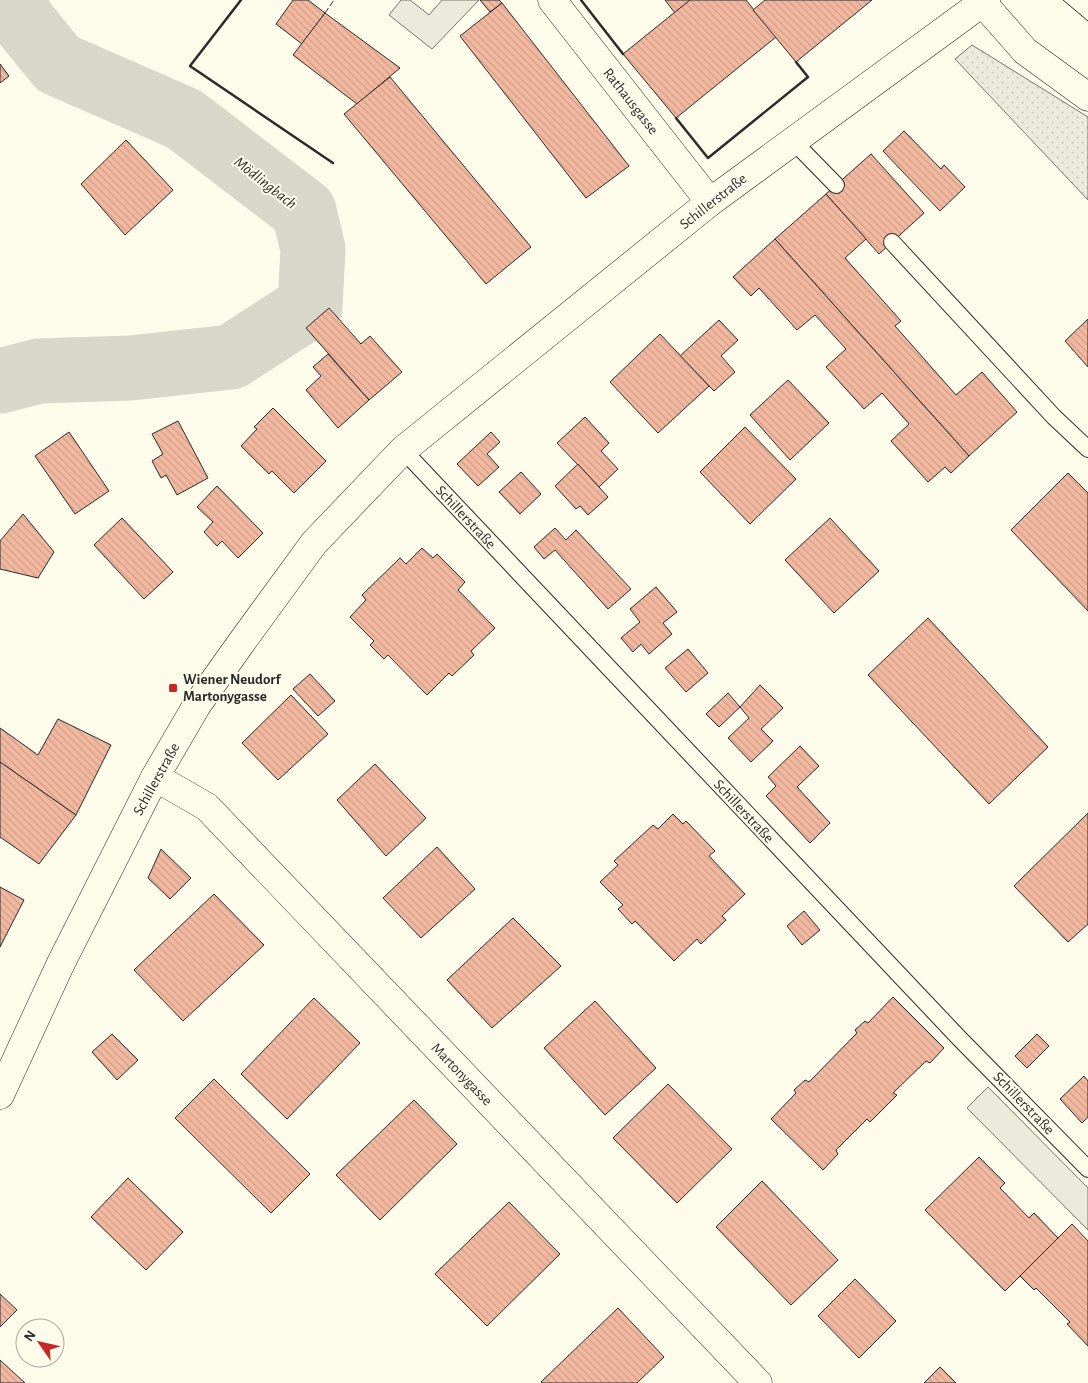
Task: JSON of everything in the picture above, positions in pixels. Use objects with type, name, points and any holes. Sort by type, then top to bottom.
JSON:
[{"type":"street","name":"Rathausgasse","points":[[552,0],[710,202]]},
{"type":"street","name":"Schillerstraße","points":[[0,1095],[61,963],[155,778],[197,705],[314,543],[403,450],[710,202],[984,1]]},
{"type":"street","points":[[984,1],[1025,51],[1088,97]]},
{"type":"street","name":"Martonygasse","points":[[155,778],[207,807],[758,1383]]},
{"type":"lane","points":[[793,141],[836,185]]},
{"type":"lane","points":[[892,242],[1054,417],[1088,448]]},
{"type":"lane","name":"Schillerstraße","points":[[403,450],[960,1039],[1088,1169]]},
{"type":"shaded area","points":[[401,0],[410,0],[429,15],[442,0],[479,0],[432,49],[389,15]]},
{"type":"shaded area","points":[[972,45],[1088,117],[1088,200],[955,59]]},
{"type":"shaded area","points":[[988,1087],[1088,1188],[1088,1230],[967,1108]]},
{"type":"building","points":[[293,0],[308,0],[325,13],[302,44],[276,24]]},
{"type":"building","points":[[480,0],[499,0],[502,3],[490,12]]},
{"type":"building","points":[[665,0],[690,0],[675,13]]},
{"type":"building","points":[[690,0],[746,0],[776,37],[676,118],[623,54]]},
{"type":"building","points":[[765,0],[872,0],[796,62],[753,10]]},
{"type":"building","points":[[502,3],[629,166],[586,198],[460,36]]},
{"type":"building","points":[[325,13],[400,68],[357,104],[293,55]]},
{"type":"building","points":[[0,64],[9,76],[0,83]]},
{"type":"building","points":[[390,77],[531,247],[486,284],[344,114]]},
{"type":"building","points":[[904,131],[941,169],[944,165],[965,187],[940,211],[883,151]]},
{"type":"building","points":[[126,140],[173,190],[125,235],[81,184]]},
{"type":"building","points":[[871,154],[924,213],[879,254],[826,194]]},
{"type":"building","points":[[826,194],[866,239],[845,258],[901,321],[895,326],[956,395],[982,372],[1017,412],[969,456],[775,239]]},
{"type":"building","points":[[775,239],[969,456],[951,473],[945,467],[928,482],[891,441],[909,424],[882,393],[864,409],[826,367],[846,349],[815,315],[797,330],[759,288],[751,296],[733,277]]},
{"type":"building","points":[[329,308],[361,344],[370,336],[402,372],[369,400],[306,328]]},
{"type":"building","points":[[1088,319],[1088,367],[1065,341]]},
{"type":"building","points":[[719,320],[738,340],[721,356],[735,372],[714,391],[680,356]]},
{"type":"building","points":[[660,334],[709,386],[658,433],[610,382]]},
{"type":"building","points":[[328,354],[369,400],[338,428],[306,390],[321,376],[313,367]]},
{"type":"building","points":[[788,380],[829,423],[790,460],[750,415]]},
{"type":"building","points":[[273,408],[326,461],[294,493],[272,471],[269,474],[241,446],[257,429],[254,427]]},
{"type":"building","points":[[585,417],[609,443],[601,451],[618,469],[599,487],[557,443]]},
{"type":"building","points":[[178,421],[208,478],[177,495],[166,475],[161,478],[152,461],[163,454],[152,434]]},
{"type":"building","points":[[745,427],[796,479],[750,524],[700,472]]},
{"type":"building","points":[[69,432],[109,491],[75,514],[35,456]]},
{"type":"building","points":[[491,432],[500,442],[487,454],[499,467],[478,486],[457,464]]},
{"type":"building","points":[[578,464],[608,497],[588,515],[580,506],[576,509],[555,486]]},
{"type":"building","points":[[521,472],[541,494],[520,514],[499,492]]},
{"type":"building","points":[[1068,473],[1088,493],[1088,611],[1011,530]]},
{"type":"building","points":[[217,486],[263,533],[238,558],[222,541],[217,546],[204,532],[213,522],[197,507]]},
{"type":"building","points":[[23,514],[54,552],[38,578],[0,569],[0,541]]},
{"type":"building","points":[[122,518],[173,572],[144,599],[94,545]]},
{"type":"building","points":[[830,518],[879,571],[834,613],[785,560]]},
{"type":"building","points":[[555,528],[566,540],[576,530],[631,589],[608,609],[555,550],[544,559],[534,547]]},
{"type":"building","points":[[422,548],[433,558],[437,554],[465,582],[458,590],[495,628],[471,651],[474,655],[452,676],[449,673],[427,695],[388,655],[384,659],[370,645],[374,641],[350,617],[366,600],[362,595],[400,558],[406,564]]},
{"type":"building","points":[[656,587],[677,612],[663,623],[672,634],[649,654],[641,644],[633,652],[621,638],[640,622],[630,609]]},
{"type":"building","points":[[928,618],[1048,747],[989,804],[868,675]]},
{"type":"building","points":[[688,649],[708,673],[686,692],[665,668]]},
{"type":"building","points":[[310,674],[335,701],[318,716],[293,689]]},
{"type":"building","points":[[760,685],[783,708],[761,729],[773,741],[751,762],[728,738],[749,718],[740,707]]},
{"type":"building","points":[[728,693],[740,707],[719,727],[706,714]]},
{"type":"building","points":[[291,695],[328,734],[278,780],[242,743]]},
{"type":"building","points":[[58,719],[111,745],[76,815],[0,762],[0,728],[38,755]]},
{"type":"building","points":[[800,746],[819,766],[797,787],[830,823],[810,843],[766,796],[776,786],[768,777]]},
{"type":"building","points":[[0,762],[76,815],[39,864],[0,837]]},
{"type":"building","points":[[375,764],[426,818],[386,856],[337,800]]},
{"type":"building","points":[[1088,813],[1088,924],[1068,942],[1014,886]]},
{"type":"building","points":[[673,814],[683,824],[686,821],[715,851],[709,856],[745,894],[722,916],[726,920],[701,944],[697,939],[674,961],[635,921],[632,924],[618,909],[623,905],[600,882],[618,865],[614,861],[653,825],[658,829]]},
{"type":"building","points":[[437,847],[475,889],[421,938],[383,898]]},
{"type":"building","points":[[161,849],[191,878],[170,899],[148,878]]},
{"type":"building","points":[[0,887],[24,900],[0,947]]},
{"type":"building","points":[[214,894],[264,945],[183,1021],[134,970]]},
{"type":"building","points":[[804,911],[820,930],[802,945],[787,926]]},
{"type":"building","points":[[513,918],[561,966],[492,1028],[447,980]]},
{"type":"building","points":[[893,997],[944,1048],[930,1063],[926,1061],[893,1093],[897,1095],[870,1122],[867,1119],[836,1150],[838,1154],[823,1170],[771,1119],[796,1093],[794,1090],[805,1080],[809,1082],[857,1033],[855,1030],[865,1021],[868,1023]]},
{"type":"building","points":[[314,998],[360,1043],[287,1119],[241,1074]]},
{"type":"building","points":[[595,1001],[656,1068],[605,1115],[544,1048]]},
{"type":"building","points":[[112,1034],[138,1060],[117,1080],[92,1052]]},
{"type":"building","points":[[1037,1034],[1049,1046],[1027,1068],[1015,1056]]},
{"type":"building","points":[[1084,1076],[1088,1081],[1088,1117],[1082,1123],[1060,1099]]},
{"type":"building","points":[[214,1079],[310,1174],[271,1213],[175,1118]]},
{"type":"building","points":[[668,1084],[732,1149],[677,1203],[613,1138]]},
{"type":"building","points":[[414,1100],[457,1144],[380,1220],[336,1175]]},
{"type":"building","points":[[979,1157],[1005,1183],[1000,1188],[1029,1218],[1034,1213],[1058,1238],[1005,1291],[925,1210]]},
{"type":"building","points":[[128,1178],[183,1232],[146,1270],[91,1217]]},
{"type":"building","points":[[762,1181],[838,1260],[791,1305],[716,1227]]},
{"type":"building","points":[[509,1202],[560,1254],[487,1326],[435,1274]]},
{"type":"building","points":[[1072,1224],[1088,1241],[1088,1346],[1067,1324],[1070,1322],[1036,1288],[1034,1290],[1020,1276]]},
{"type":"building","points":[[855,1279],[896,1321],[859,1358],[818,1316]]},
{"type":"building","points":[[0,1294],[17,1310],[0,1327]]},
{"type":"building","points":[[618,1308],[664,1357],[637,1383],[541,1382]]},
{"type":"building","points":[[0,1360],[25,1383],[0,1383]]},
{"type":"building","points":[[940,1367],[956,1383],[924,1383]]},
{"type":"waterway","name":"Mödlingbach","points":[[0,381],[39,371],[131,368],[231,357],[310,306],[313,249],[304,211],[184,119],[58,64],[14,10],[17,0]]},
{"type":"tram line","points":[[1063,0],[1088,21]]},
{"type":"fence","points":[[325,13],[334,0]]},
{"type":"wall","points":[[241,0],[190,66],[333,163]]},
{"type":"wall","points":[[581,0],[623,54]]},
{"type":"wall","points":[[676,118],[708,158],[808,77],[796,62]]},
{"type":"place","name":"Wiener Neudorf Martonygasse","points":[[173,688]]}]
